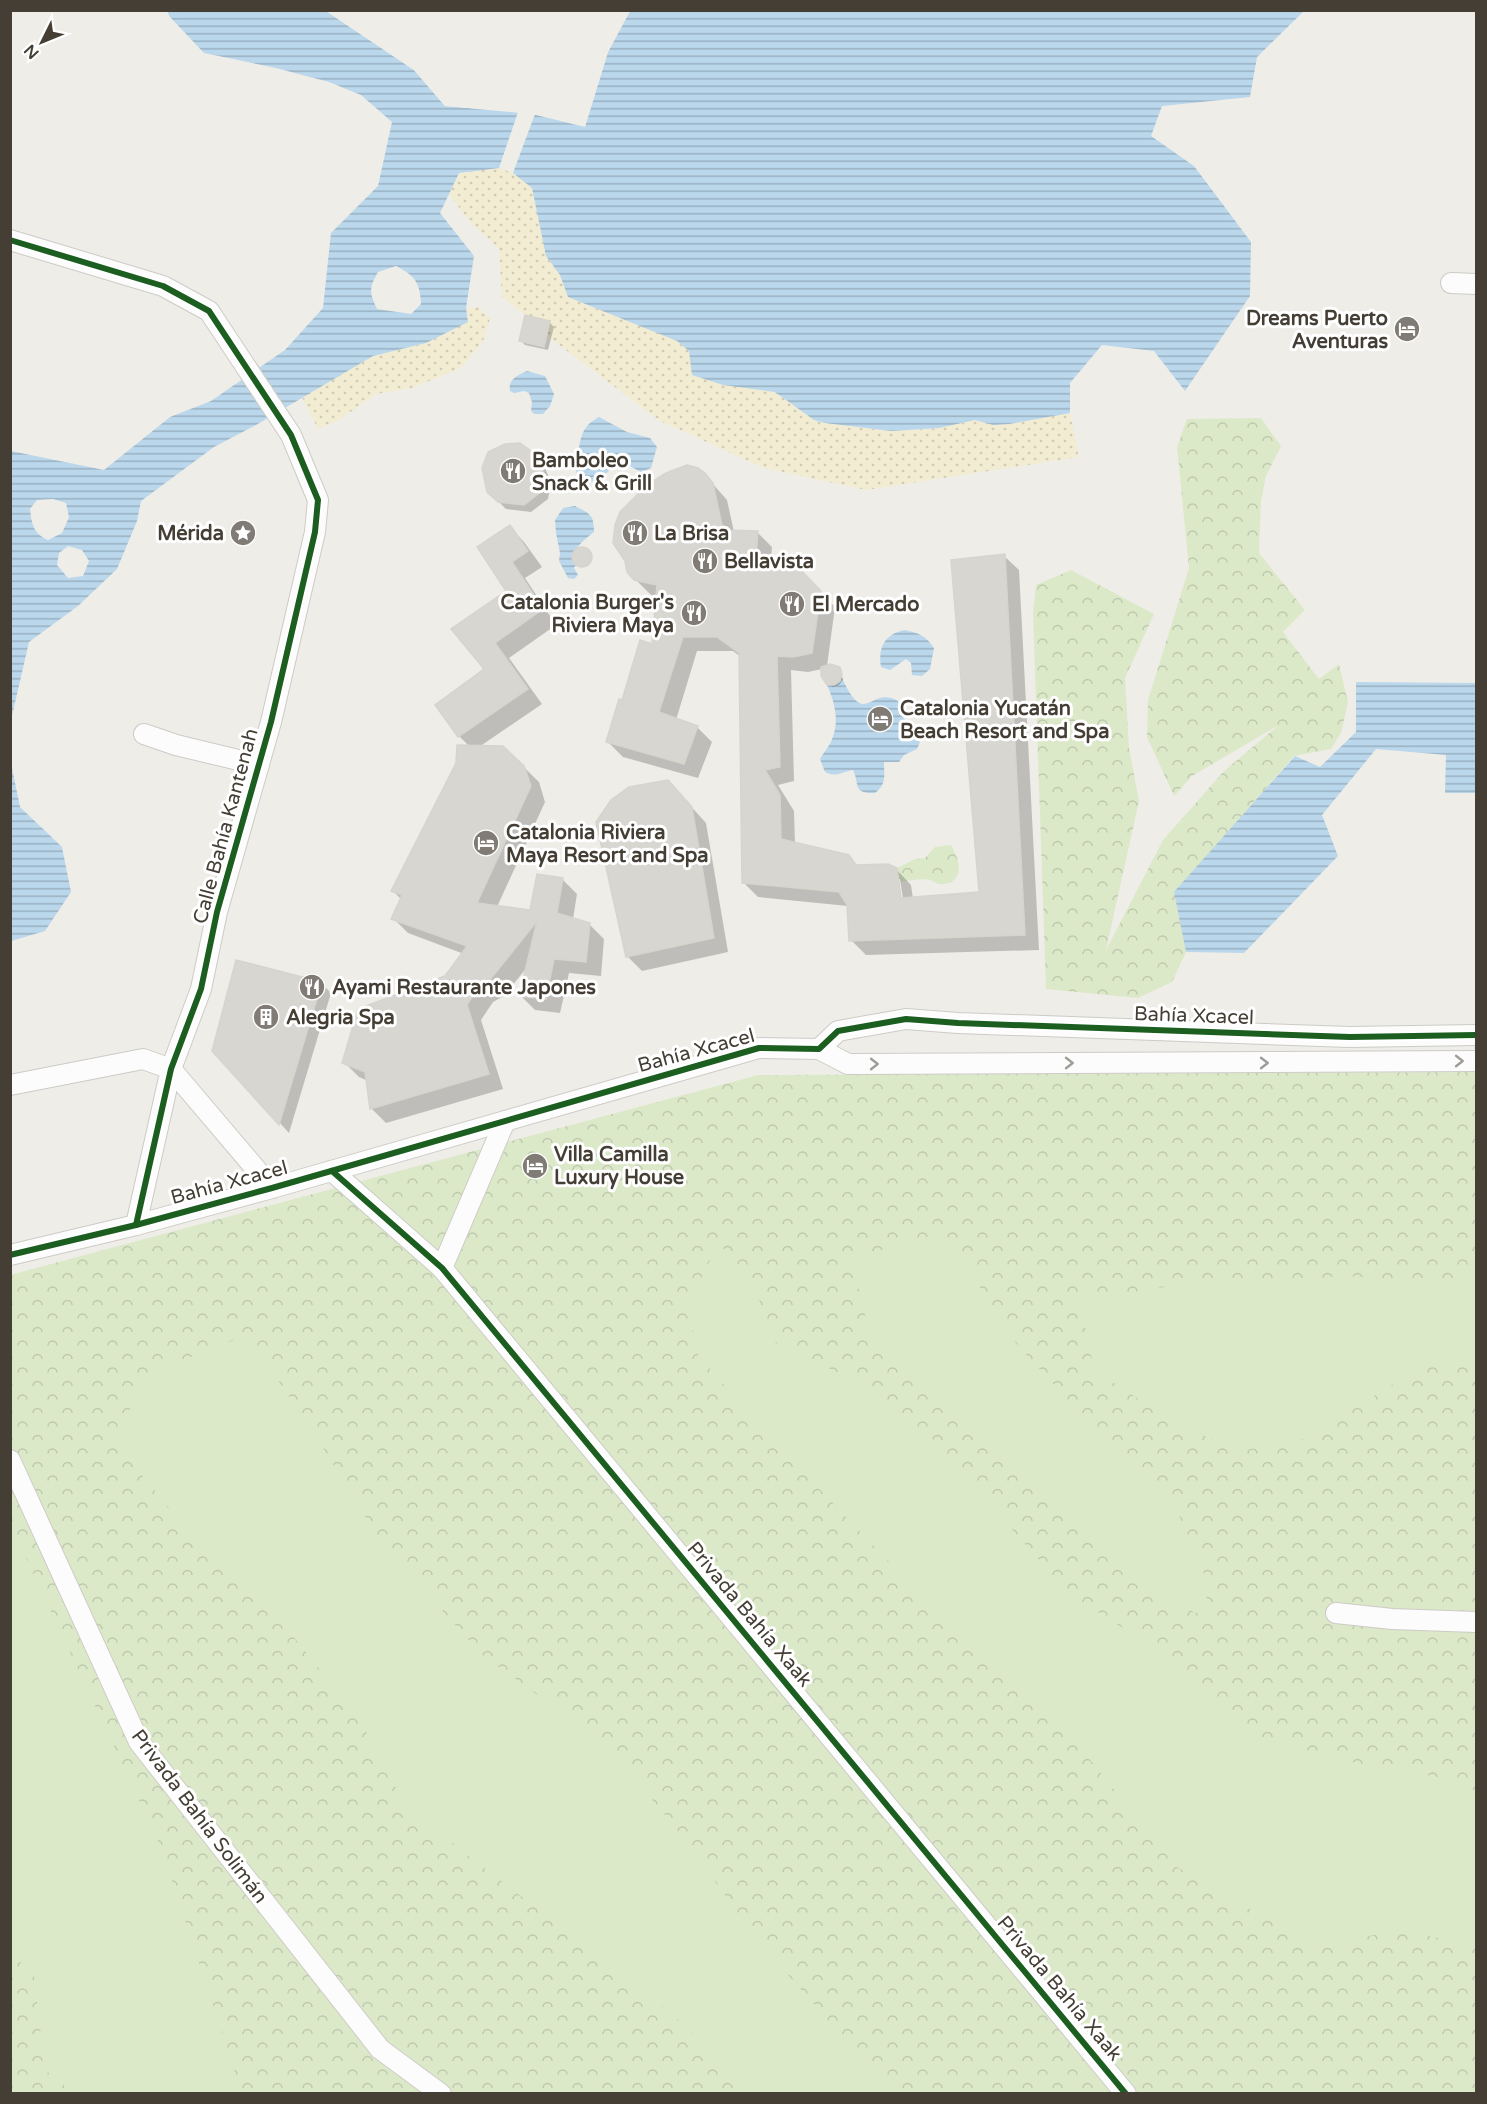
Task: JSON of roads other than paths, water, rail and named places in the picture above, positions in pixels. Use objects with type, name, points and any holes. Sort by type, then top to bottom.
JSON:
[{"type":"street","name":"Calle Bahía Kantenah","points":[[10,240],[163,285],[209,311],[291,435],[318,500],[315,532],[271,722],[217,912],[201,989],[171,1069],[136,1225]]},
{"type":"street","points":[[1451,283],[1476,284]]},
{"type":"street","points":[[144,734],[176,745],[259,765]]},
{"type":"street","name":"Bahía Xcacel","points":[[819,1049],[838,1031],[906,1019],[958,1023],[1338,1037],[1476,1035]]},
{"type":"street","name":"Bahía Xcacel","points":[[10,1255],[136,1225],[272,1188],[759,1048],[819,1049],[848,1064],[1476,1061]]},
{"type":"street","points":[[10,1085],[143,1059],[171,1069],[272,1188]]},
{"type":"street","points":[[442,1268],[505,1121]]},
{"type":"street","name":"Privada Bahía Xaak","points":[[332,1171],[442,1268],[1126,2094]]},
{"type":"street","name":"Privada Bahía Solimán","points":[[10,1460],[139,1742],[380,2049],[441,2094]]},
{"type":"street","points":[[1336,1613],[1392,1619],[1476,1622]]},
{"type":"water","points":[[167,11],[326,11],[414,70],[445,106],[518,112],[499,168],[459,173],[440,213],[474,256],[466,308],[468,322],[426,343],[373,356],[214,447],[141,501],[137,521],[117,569],[78,606],[29,642],[11,720],[11,451],[104,470],[170,417],[211,401],[285,350],[323,308],[331,233],[378,186],[392,122],[361,95],[329,82],[204,53]],"holes":[[[396,266],[408,273],[418,285],[421,304],[411,314],[377,309],[373,298],[371,290],[378,272]],[[53,499],[66,503],[69,517],[62,533],[48,540],[36,531],[33,524],[30,509],[37,500]],[[68,546],[82,550],[89,561],[83,576],[68,578],[57,565],[59,553]]]},
{"type":"water","points":[[630,11],[1304,11],[1257,57],[1250,97],[1162,106],[1151,136],[1194,166],[1251,242],[1250,296],[1185,391],[1154,351],[1102,345],[1070,383],[1070,413],[1009,424],[993,425],[975,420],[939,428],[891,431],[825,423],[814,420],[775,392],[723,385],[692,375],[689,351],[677,341],[568,297],[560,275],[546,256],[532,188],[513,173],[535,114],[585,126],[608,52]]},
{"type":"water","points":[[527,371],[545,376],[554,394],[550,406],[543,414],[534,414],[531,411],[532,402],[529,393],[510,391],[512,380]]},
{"type":"water","points":[[599,417],[627,432],[650,438],[657,447],[651,468],[641,472],[629,466],[619,465],[595,481],[578,478],[576,466],[581,437],[589,424]]},
{"type":"water","points":[[575,506],[590,515],[594,532],[580,544],[573,556],[572,560],[576,565],[574,568],[578,575],[574,579],[568,578],[559,561],[555,520],[563,508]]},
{"type":"water","points":[[905,630],[922,636],[934,648],[930,669],[922,676],[912,675],[911,663],[906,659],[890,670],[881,667],[882,648],[887,638]]},
{"type":"water","points":[[842,678],[850,693],[863,704],[881,698],[898,701],[906,721],[919,733],[920,742],[917,749],[904,755],[899,762],[884,762],[883,783],[875,793],[860,790],[853,770],[836,775],[825,772],[820,759],[834,735],[836,720],[827,685],[834,685]]},
{"type":"water","points":[[1356,682],[1476,683],[1476,793],[1445,793],[1446,755],[1376,749],[1322,815],[1338,856],[1244,953],[1186,952],[1174,892],[1295,756],[1320,767],[1356,732]]},
{"type":"water","points":[[11,763],[20,807],[62,847],[71,892],[45,931],[11,941]]},
{"type":"place","name":"Dreams Puerto Aventuras","points":[[1407,329]]},
{"type":"place","name":"Bamboleo Snack & Grill","points":[[513,471]]},
{"type":"place","name":"Mérida","points":[[243,533]]},
{"type":"place","name":"La Brisa","points":[[635,533]]},
{"type":"place","name":"Bellavista","points":[[705,561]]},
{"type":"place","name":"El Mercado","points":[[792,604]]},
{"type":"place","name":"Catalonia Burger's Riviera Maya","points":[[694,613]]},
{"type":"place","name":"Catalonia Yucatán Beach Resort and Spa","points":[[880,719]]},
{"type":"place","name":"Catalonia Riviera Maya Resort and Spa","points":[[486,843]]},
{"type":"place","name":"Ayami Restaurante Japones","points":[[312,987]]},
{"type":"place","name":"Alegria Spa","points":[[266,1017]]},
{"type":"place","name":"Villa Camilla Luxury House","points":[[535,1166]]}]
